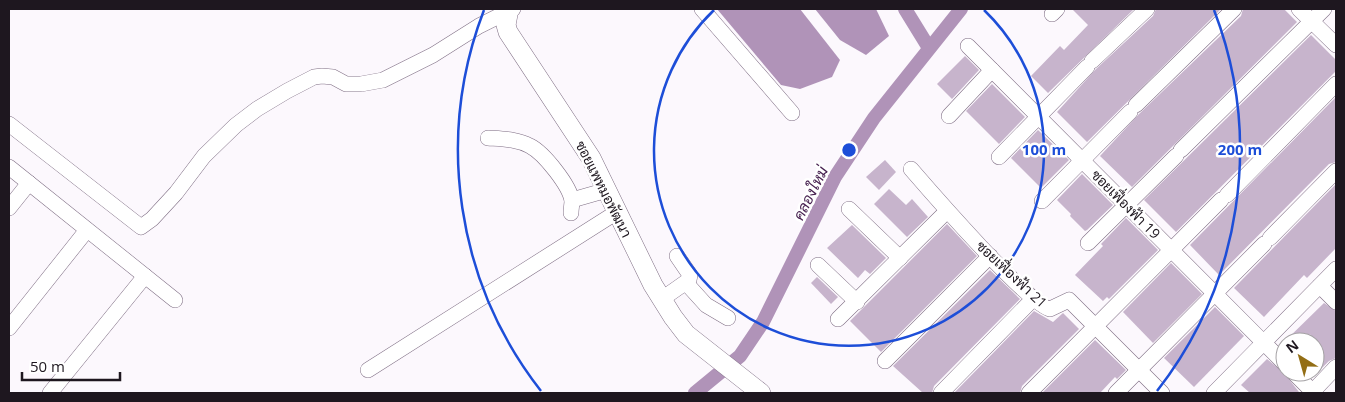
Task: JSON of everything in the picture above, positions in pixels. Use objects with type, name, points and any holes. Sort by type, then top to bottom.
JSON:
[{"type":"street","points":[[702,9],[792,113]]},
{"type":"street","points":[[999,156],[1147,9]]},
{"type":"street","points":[[1042,200],[1234,9]]},
{"type":"street","points":[[1298,9],[1336,45]]},
{"type":"street","points":[[1088,243],[1324,9]]},
{"type":"street","points":[[9,124],[141,227],[152,219],[176,193],[204,156],[236,125],[257,109],[287,91],[314,77],[322,76],[333,77],[346,84],[361,84],[383,80],[433,55],[479,26],[510,10]]},
{"type":"street","name":"ซอยแพหมอพัฒนา","points":[[510,10],[508,32],[591,158],[662,299],[686,334],[761,393]]},
{"type":"street","name":"ซอยเฟื่องฟ้า 19","points":[[968,46],[1275,354]]},
{"type":"street","points":[[949,116],[992,70]]},
{"type":"street","points":[[1029,393],[1336,84]]},
{"type":"street","points":[[488,138],[515,140],[535,148],[567,187],[571,206],[606,187]]},
{"type":"street","points":[[9,167],[175,300]]},
{"type":"street","name":"ซอยเฟื่องฟ้า 21","points":[[910,169],[990,256],[1034,298],[1050,309],[1069,300],[1162,393]]},
{"type":"street","points":[[1116,393],[1336,171]]},
{"type":"street","points":[[9,208],[29,183]]},
{"type":"street","points":[[849,209],[900,258]]},
{"type":"street","points":[[838,319],[947,211]]},
{"type":"street","points":[[368,370],[617,212]]},
{"type":"street","points":[[9,328],[87,230]]},
{"type":"street","points":[[662,299],[687,284],[690,275],[677,256]]},
{"type":"street","points":[[885,361],[990,256]]},
{"type":"street","points":[[818,265],[856,302]]},
{"type":"street","points":[[1214,393],[1336,270]]},
{"type":"street","points":[[50,393],[145,276]]},
{"type":"street","points":[[687,284],[696,296],[719,314],[728,318]]},
{"type":"street","points":[[1320,286],[1336,302]]},
{"type":"street","points":[[941,393],[1034,298]]},
{"type":"street","points":[[1316,389],[1336,367]]},
{"type":"shaded area","points":[[717,9],[800,9],[840,60],[832,77],[800,89],[781,85]]},
{"type":"shaded area","points":[[815,9],[876,9],[889,36],[866,55],[840,40]]},
{"type":"building","points":[[1072,9],[1134,9],[1048,93],[1031,76],[1060,46],[1064,50],[1088,25]]},
{"type":"building","points":[[1156,9],[1221,9],[1087,142],[1057,112],[1096,69],[1153,16]]},
{"type":"building","points":[[1243,9],[1284,9],[1297,22],[1132,187],[1100,156],[1139,114],[1241,16]]},
{"type":"building","points":[[1311,35],[1336,60],[1336,71],[1176,232],[1144,200]]},
{"type":"building","points":[[965,56],[979,70],[952,99],[937,84]]},
{"type":"building","points":[[992,84],[1025,117],[999,144],[966,111]]},
{"type":"building","points":[[1335,98],[1336,162],[1329,164],[1219,275],[1190,245]]},
{"type":"building","points":[[1038,130],[1069,160],[1041,188],[1011,158]]},
{"type":"building","points":[[885,160],[896,172],[879,190],[866,177]]},
{"type":"building","points":[[1082,174],[1113,205],[1085,231],[1057,200]]},
{"type":"building","points":[[1336,184],[1336,248],[1307,278],[1304,275],[1264,317],[1234,288]]},
{"type":"building","points":[[889,189],[906,205],[912,199],[928,217],[907,237],[874,204]]},
{"type":"building","points":[[1126,218],[1158,250],[1109,299],[1107,297],[1103,301],[1075,275],[1103,246],[1101,244]]},
{"type":"building","points":[[947,224],[977,256],[881,352],[850,321]]},
{"type":"building","points":[[852,225],[886,258],[870,274],[865,270],[858,278],[827,248]]},
{"type":"building","points":[[1171,263],[1202,294],[1153,343],[1123,312]]},
{"type":"building","points":[[990,270],[1020,299],[934,386],[932,393],[923,393],[893,366]]},
{"type":"building","points":[[817,277],[838,297],[831,304],[811,283]]},
{"type":"building","points":[[1324,303],[1336,311],[1336,358],[1325,365],[1325,332],[1294,332]]},
{"type":"building","points":[[1215,307],[1244,336],[1194,387],[1164,358]]},
{"type":"building","points":[[1034,311],[1053,322],[1063,313],[1079,329],[1022,386],[1020,393],[954,393]]},
{"type":"building","points":[[1095,340],[1126,370],[1117,379],[1115,377],[1100,393],[1042,393]]},
{"type":"building","points":[[1267,359],[1275,366],[1275,382],[1291,382],[1299,392],[1250,393],[1241,385]]},
{"type":"waterway","points":[[905,9],[929,48]]},
{"type":"waterway","name":"คลองใหม่","points":[[695,393],[740,356],[763,322],[835,177],[874,118],[961,9]]}]
